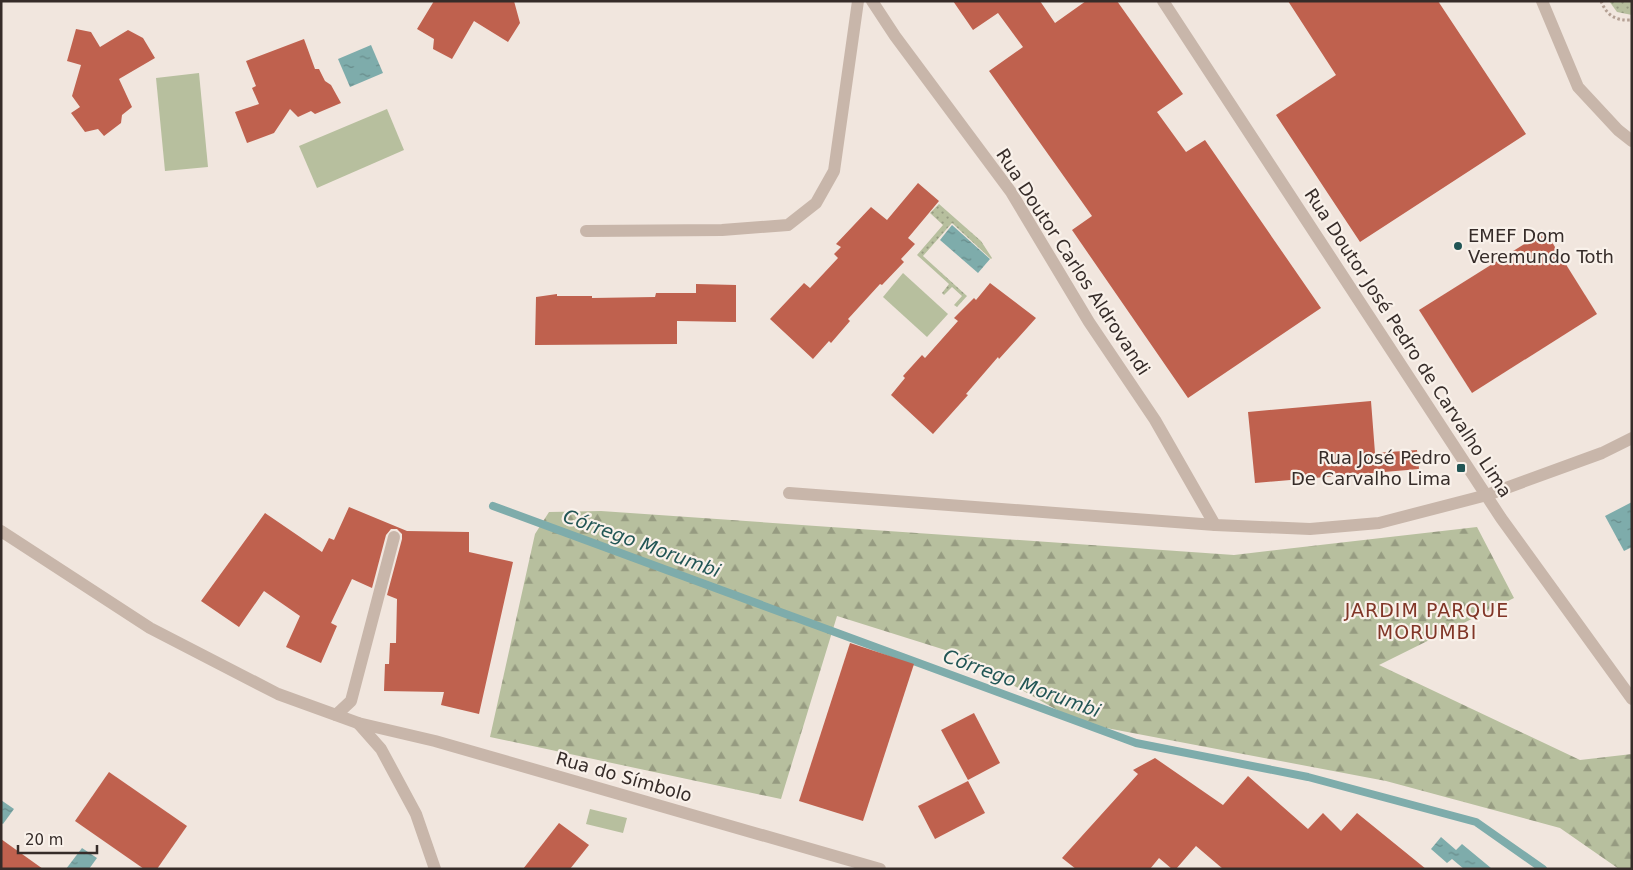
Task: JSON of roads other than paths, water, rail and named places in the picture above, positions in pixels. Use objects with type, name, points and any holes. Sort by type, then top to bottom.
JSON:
[{"type":"street","points":[[586,231],[722,230],[788,225],[816,203],[834,172],[858,1]]},
{"type":"street","name":"Rua Doutor Carlos Aldrovandi","points":[[872,1],[895,36],[1011,192],[1088,322],[1155,420],[1216,525]]},
{"type":"street","name":"Rua Doutor José Pedro de Carvalho Lima","points":[[1163,1],[1487,495],[1632,700]]},
{"type":"street","points":[[1542,1],[1578,88],[1618,130],[1632,141]]},
{"type":"street","points":[[789,493],[1216,525],[1310,529],[1380,523],[1487,495],[1602,454],[1632,438]]},
{"type":"street","name":"Rua do Símbolo","points":[[1,531],[150,628],[278,694],[358,723],[435,741],[880,869]]},
{"type":"street","points":[[336,715],[351,702],[394,538]]},
{"type":"street","points":[[358,723],[381,749],[416,814],[435,869]]},
{"type":"water","points":[[371,45],[383,73],[350,87],[338,59]]},
{"type":"water","points":[[952,225],[990,259],[978,273],[940,240]]},
{"type":"water","points":[[1632,502],[1632,547],[1624,551],[1605,516]]},
{"type":"water","points":[[1,800],[14,809],[3,824],[1,823]]},
{"type":"water","points":[[1441,837],[1456,850],[1462,844],[1491,868],[1464,869],[1452,859],[1447,863],[1431,849]]},
{"type":"water","points":[[82,848],[97,858],[89,869],[66,869]]},
{"type":"waterway","name":"Córrego Morumbi","points":[[493,506],[1136,743],[1308,777],[1476,822],[1543,869]]},
{"type":"place","name":"EMEF Dom Veremundo Toth","points":[[1458,246]]},
{"type":"place","name":"Rua José Pedro De Carvalho Lima","points":[[1461,468]]},
{"type":"district","name":"JARDIM PARQUE MORUMBI","points":[[1427,621]]}]
